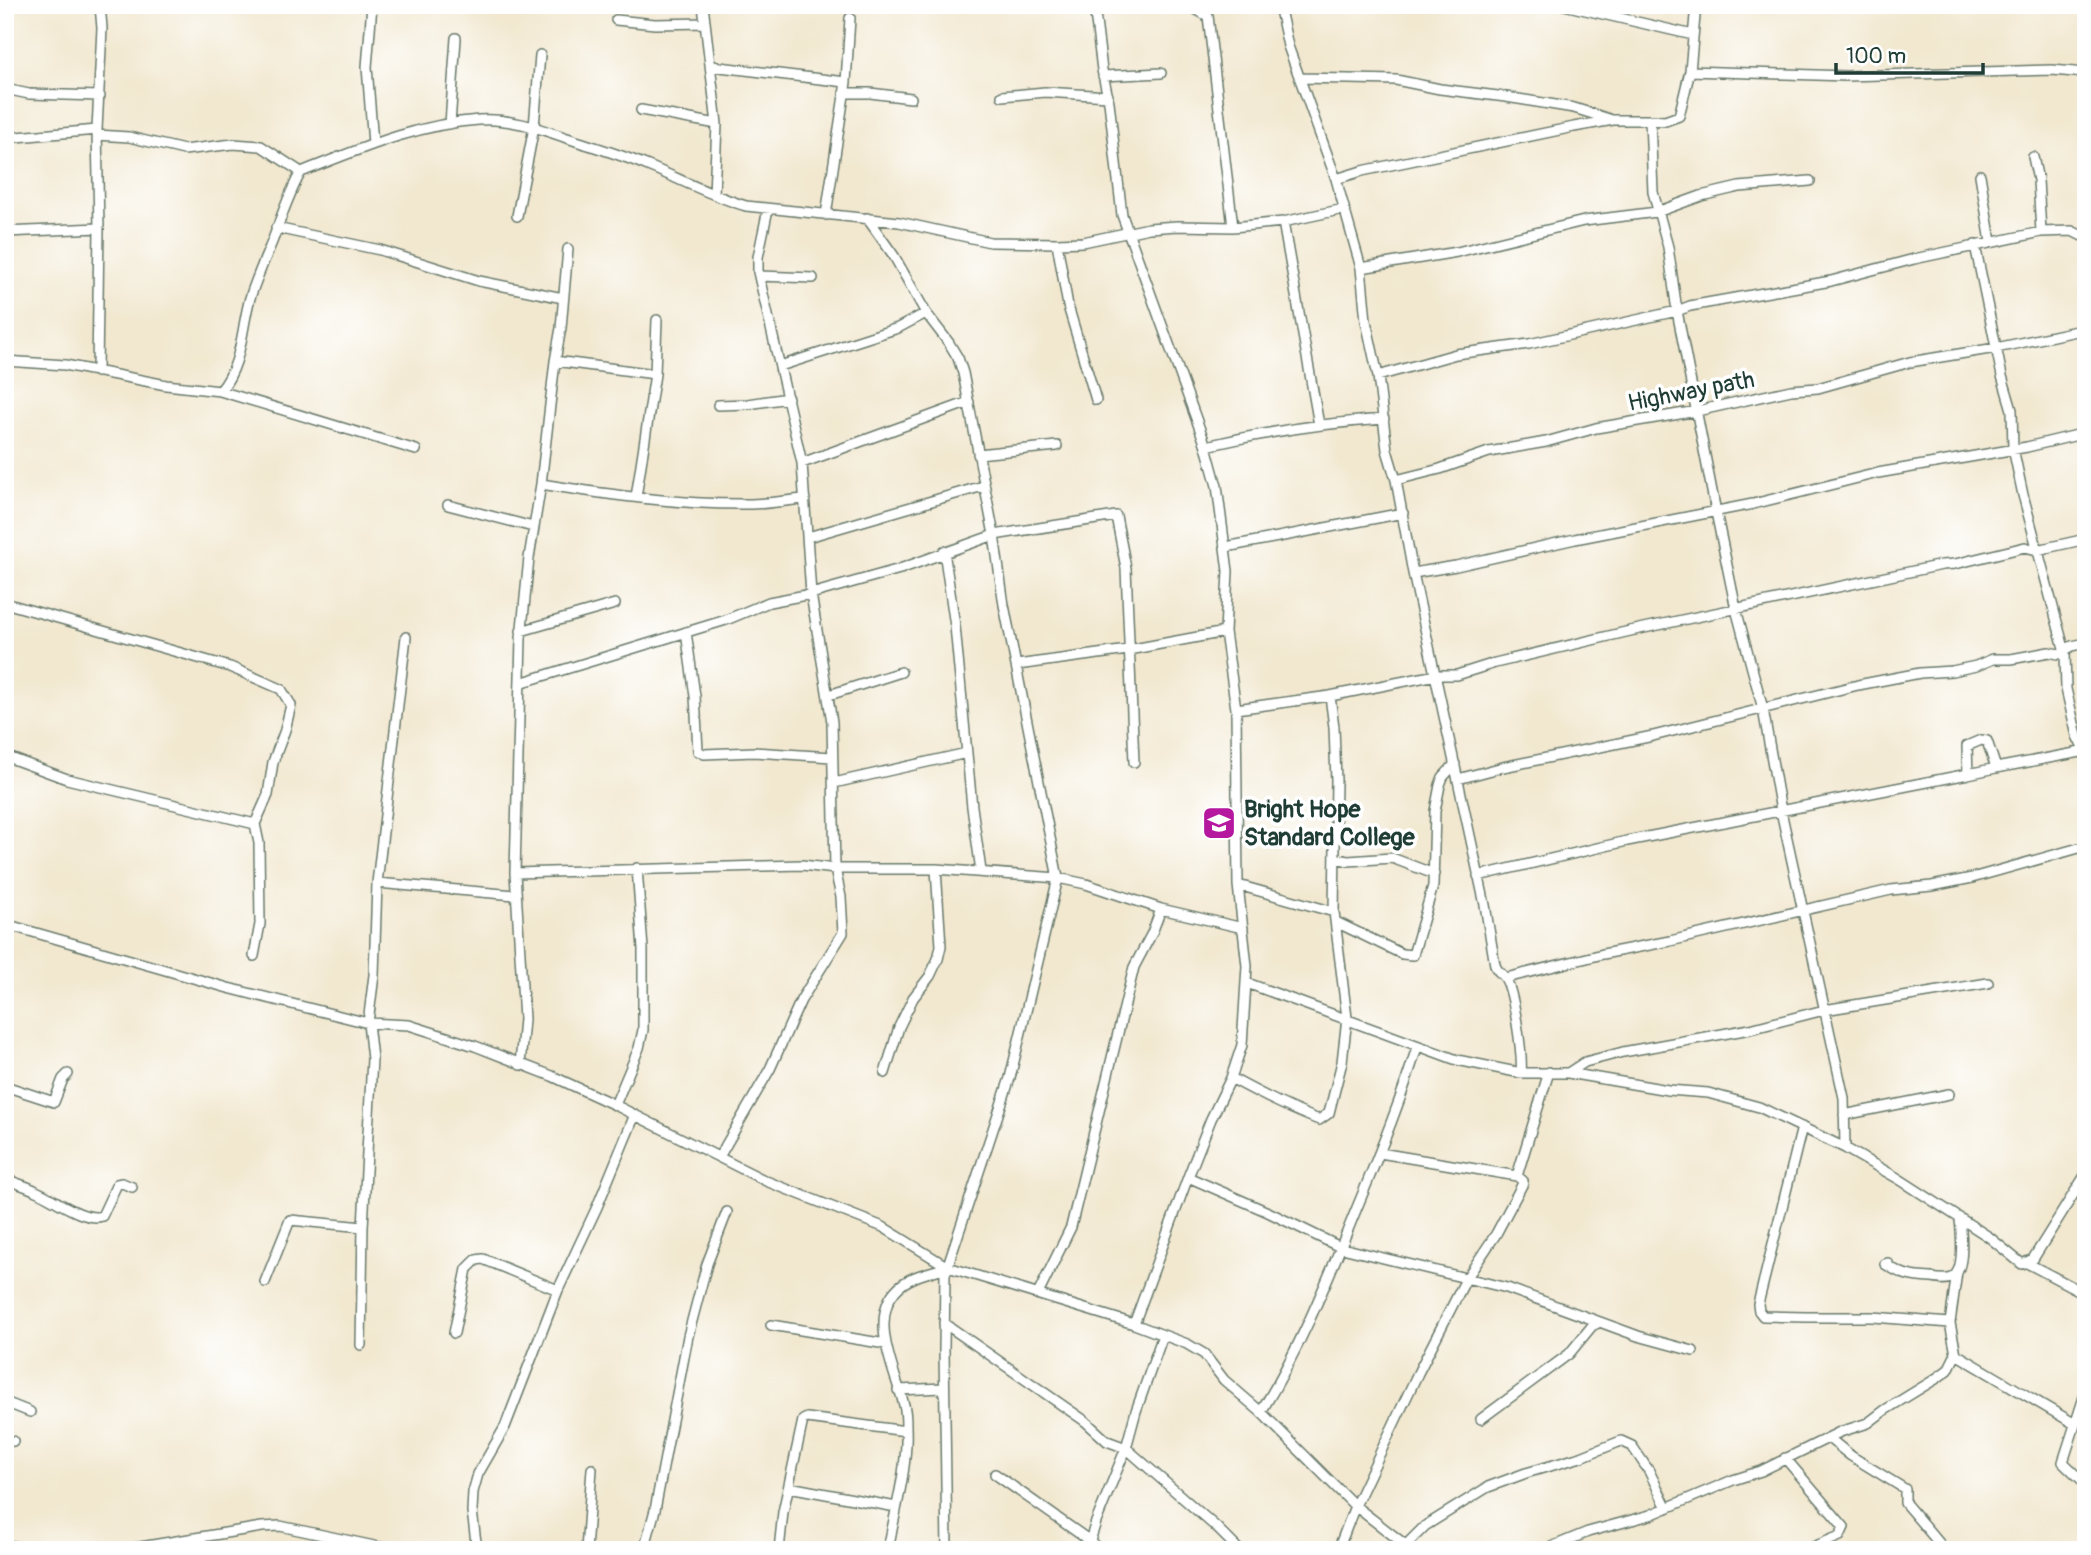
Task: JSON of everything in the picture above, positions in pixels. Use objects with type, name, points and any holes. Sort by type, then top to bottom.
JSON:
[{"type":"street","points":[[97,372],[100,5]]},
{"type":"street","points":[[372,5],[367,67],[373,144]]},
{"type":"street","points":[[703,5],[716,124],[714,194]]},
{"type":"street","points":[[1094,5],[1122,215],[1131,233],[1206,446],[1217,486],[1228,571],[1225,632],[1236,709],[1238,885],[1247,984],[1242,1045],[1231,1078],[1188,1177],[1134,1324]]},
{"type":"street","points":[[1166,5],[1193,8],[1208,16],[1233,227]]},
{"type":"street","points":[[1279,5],[1288,46],[1336,179],[1362,268],[1366,321],[1378,376],[1387,450],[1396,480],[1413,573],[1489,924],[1494,965],[1506,978],[1519,1035],[1521,1073]]},
{"type":"street","points":[[1564,5],[1693,35]]},
{"type":"street","points":[[1336,179],[1362,171],[1613,120],[1665,121],[1679,116],[1690,71],[1696,5]]},
{"type":"street","points":[[826,215],[846,82],[850,18]]},
{"type":"street","points":[[616,20],[655,24],[705,23]]},
{"type":"street","points":[[450,124],[456,38]]},
{"type":"street","points":[[517,216],[534,127],[540,55]]},
{"type":"street","points":[[711,65],[846,82]]},
{"type":"street","points":[[1690,71],[1838,76],[2052,70],[2086,73]]},
{"type":"street","points":[[1103,76],[1161,74]]},
{"type":"street","points":[[1300,78],[1396,80],[1574,108],[1613,120]]},
{"type":"street","points":[[5,89],[29,94],[100,96]]},
{"type":"street","points":[[1002,96],[1045,92],[1108,96]]},
{"type":"street","points":[[844,93],[911,98]]},
{"type":"street","points":[[640,110],[716,124]]},
{"type":"street","points":[[220,391],[231,376],[237,360],[249,302],[287,197],[301,172],[373,144],[450,124],[481,120],[514,121],[635,161],[737,203],[768,209],[867,218],[990,242],[1083,242],[1149,228],[1233,227],[1283,222],[1344,209]]},
{"type":"street","points":[[1650,120],[1653,192],[1668,247],[1677,312],[1736,609],[1763,709],[1781,811],[1843,1098],[1844,1148]]},
{"type":"street","points":[[5,138],[97,133],[184,149],[233,144],[261,146],[301,172]]},
{"type":"street","points":[[2033,157],[2038,180],[2041,232]]},
{"type":"street","points":[[1980,175],[1992,242]]},
{"type":"street","points":[[1362,268],[1457,252],[1584,222],[1657,212],[1701,196],[1739,187],[1810,181]]},
{"type":"street","points":[[719,1157],[770,1069],[801,1000],[843,933],[835,869],[829,695],[811,594],[802,463],[759,276],[758,257],[768,209]]},
{"type":"street","points":[[867,218],[894,256],[926,313],[958,358],[969,402],[1004,605],[1058,878],[1010,1078],[944,1282],[947,1550]]},
{"type":"street","points":[[1283,222],[1319,425]]},
{"type":"street","points":[[5,232],[99,228]]},
{"type":"street","points":[[276,228],[380,250],[479,281],[563,298]]},
{"type":"street","points":[[1378,376],[1457,354],[1529,344],[1677,312],[1690,306],[1831,281],[1975,245],[2041,232],[2071,231],[2086,238]]},
{"type":"street","points":[[1057,243],[1068,306],[1096,400]]},
{"type":"street","points":[[1478,876],[1626,841],[2086,752],[2077,736],[2066,688],[2065,652],[2013,448],[2013,416],[1975,245]]},
{"type":"street","points":[[520,1065],[524,1019],[515,873],[521,631],[561,328],[568,249]]},
{"type":"street","points":[[759,276],[813,278]]},
{"type":"street","points":[[780,366],[898,328],[926,313]]},
{"type":"street","points":[[636,497],[655,374],[657,320]]},
{"type":"street","name":"Highway path","points":[[1396,480],[1440,469],[1489,452],[1546,442],[1596,428],[1697,411],[1791,390],[1818,388],[1910,362],[2086,329]]},
{"type":"street","points":[[5,361],[65,365],[220,391],[416,450]]},
{"type":"street","points":[[555,361],[655,374]]},
{"type":"street","points":[[718,405],[788,398]]},
{"type":"street","points":[[802,463],[969,402]]},
{"type":"street","points":[[1206,446],[1319,425],[1384,419]]},
{"type":"street","points":[[1413,573],[1716,512],[1878,473],[1916,468],[2086,433]]},
{"type":"street","points":[[978,454],[1057,446]]},
{"type":"street","points":[[541,484],[702,503],[754,504],[805,499]]},
{"type":"street","points":[[808,537],[983,486]]},
{"type":"street","points":[[448,505],[533,527]]},
{"type":"street","points":[[1226,547],[1403,513]]},
{"type":"street","points":[[520,683],[686,632],[769,602],[811,594],[900,569],[994,535],[1116,516],[1126,568],[1134,762]]},
{"type":"street","points":[[1236,709],[1330,696],[1436,676],[1457,675],[1495,663],[1630,631],[2025,547],[2038,550],[2086,539]]},
{"type":"street","points":[[944,551],[955,626],[981,871]]},
{"type":"street","points":[[5,603],[184,652],[230,667],[281,689],[291,705],[273,762],[268,795],[255,824],[259,843],[260,924],[254,956]]},
{"type":"street","points":[[521,631],[615,604]]},
{"type":"street","points":[[686,632],[695,696],[698,751],[704,754],[754,752],[832,757]]},
{"type":"street","points":[[1017,665],[1128,650],[1225,632]]},
{"type":"street","points":[[361,1345],[363,1227],[372,1059],[368,1023],[374,975],[377,883],[406,637]]},
{"type":"street","points":[[1458,779],[1503,766],[1653,736],[1858,685],[1920,673],[1952,671],[1993,659],[2011,659],[2049,652],[2058,654],[2072,646],[2086,643]]},
{"type":"street","points":[[829,695],[901,672]]},
{"type":"street","points":[[1231,1078],[1266,1098],[1319,1120],[1329,1114],[1342,1062],[1347,1018],[1335,917],[1334,727],[1330,696]]},
{"type":"street","points":[[1968,774],[1967,746],[1981,740],[1987,741],[1996,768]]},
{"type":"street","points":[[834,783],[967,753]]},
{"type":"street","points":[[5,756],[66,779],[255,824]]},
{"type":"street","points":[[1238,885],[1335,917],[1402,954],[1413,955],[1430,900],[1438,794],[1443,777],[1455,764]]},
{"type":"street","points":[[1506,978],[1891,890],[1972,878],[2086,846]]},
{"type":"street","points":[[1336,858],[1348,861],[1392,859],[1434,874]]},
{"type":"street","points":[[1336,877],[1348,861]]},
{"type":"street","points":[[515,873],[802,865],[835,869],[981,871],[1058,878],[1086,884],[1161,908],[1243,928]]},
{"type":"street","points":[[615,1105],[639,1048],[643,1030],[643,949],[638,868]]},
{"type":"street","points":[[885,1073],[899,1027],[913,998],[930,976],[938,959],[941,946],[936,869]]},
{"type":"street","points":[[377,883],[515,895]]},
{"type":"street","points":[[1038,1294],[1071,1227],[1135,967],[1161,908]]},
{"type":"street","points":[[5,924],[228,988],[368,1023],[409,1025],[475,1046],[615,1105],[634,1117],[766,1181],[883,1227],[948,1267],[1134,1324],[1187,1344],[1204,1354],[1224,1380],[1261,1412],[1355,1506],[1409,1547],[1425,1526],[1488,1487],[1621,1441],[1632,1446],[1649,1471],[1667,1508]]},
{"type":"street","points":[[1568,1073],[1586,1062],[1598,1059],[1750,1029],[1824,1010],[1988,983]]},
{"type":"street","points":[[1247,984],[1457,1060],[1521,1073],[1568,1073],[1668,1090],[1708,1093],[1759,1107],[1844,1148],[1989,1237],[2022,1264],[2033,1259],[2086,1174]]},
{"type":"street","points":[[1261,1412],[1288,1367],[1342,1248],[1402,1095],[1417,1047]]},
{"type":"street","points":[[1517,1175],[1549,1072]]},
{"type":"street","points":[[5,1086],[54,1102],[63,1079],[68,1074]]},
{"type":"street","points":[[1844,1115],[1949,1094]]},
{"type":"street","points":[[477,1550],[472,1511],[478,1474],[505,1427],[558,1290],[603,1194],[634,1117]]},
{"type":"street","points":[[1802,1127],[1758,1304],[1759,1311],[1763,1316],[1873,1317],[1950,1324]]},
{"type":"street","points":[[1338,1550],[1397,1415],[1466,1279],[1496,1234],[1520,1190],[1522,1181],[1517,1175],[1380,1153]]},
{"type":"street","points":[[1188,1177],[1342,1248],[1507,1288],[1595,1322],[1693,1351]]},
{"type":"street","points":[[5,1179],[36,1190],[95,1219],[102,1216],[117,1184],[132,1187]]},
{"type":"street","points":[[644,1550],[655,1510],[688,1336],[707,1264],[727,1212]]},
{"type":"street","points":[[1544,1550],[1588,1532],[1650,1515],[1760,1471],[1868,1423],[1948,1370],[1956,1354],[1950,1324],[1961,1254],[1960,1219]]},
{"type":"street","points":[[265,1282],[290,1220],[363,1227]]},
{"type":"street","points":[[454,1333],[467,1269],[476,1260],[483,1259],[558,1290]]},
{"type":"street","points":[[1888,1263],[1885,1264],[1907,1277],[1945,1279],[1953,1277],[1957,1272]]},
{"type":"street","points":[[2027,1263],[2086,1294]]},
{"type":"street","points":[[888,1550],[904,1463],[906,1431],[905,1407],[886,1344],[884,1322],[895,1291],[918,1276],[948,1267]]},
{"type":"street","points":[[1481,1419],[1569,1354],[1595,1322]]},
{"type":"street","points":[[944,1323],[1085,1422],[1107,1441],[1126,1448],[1239,1550]]},
{"type":"street","points":[[771,1325],[886,1344]]},
{"type":"street","points":[[1089,1546],[1126,1448],[1163,1335]]},
{"type":"street","points":[[1956,1354],[2075,1424]]},
{"type":"street","points":[[898,1390],[944,1388]]},
{"type":"street","points":[[2086,1391],[2063,1462],[2086,1484]]},
{"type":"street","points":[[5,1402],[30,1412]]},
{"type":"street","points":[[779,1550],[803,1420],[807,1418],[906,1431]]},
{"type":"street","points":[[1830,1438],[1851,1456],[1906,1489],[1905,1503],[1945,1550]]},
{"type":"street","points":[[1785,1458],[1844,1527],[1840,1536],[1806,1550]]},
{"type":"street","points":[[586,1550],[592,1469]]},
{"type":"street","points":[[995,1475],[1089,1546],[1099,1550]]},
{"type":"street","points":[[789,1487],[896,1507]]},
{"type":"street","points":[[122,1550],[280,1526],[393,1550]]},
{"type":"street","points":[[5,1545],[36,1550]]},
{"type":"place","name":"Bright Hope Standard College","points":[[1219,823]]}]
